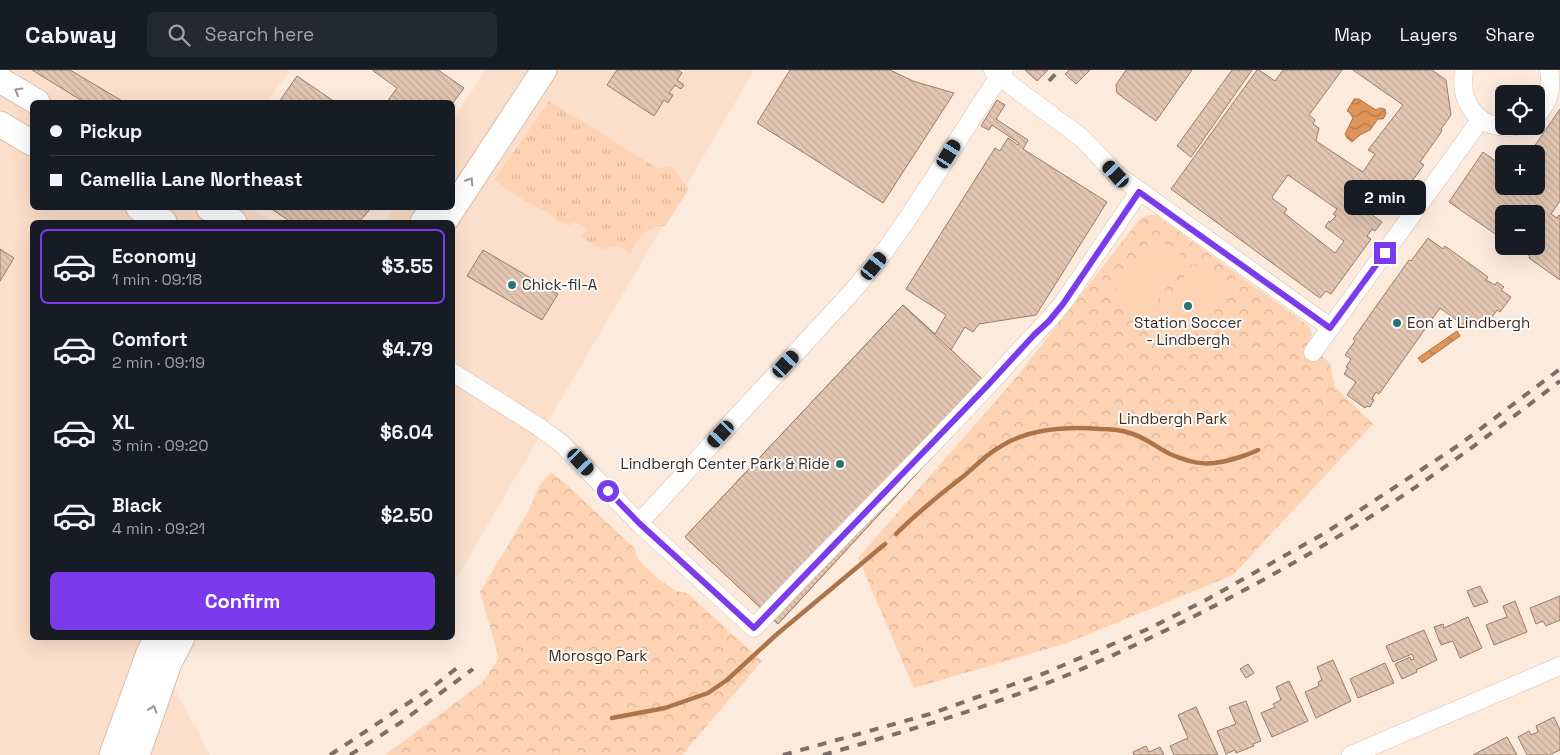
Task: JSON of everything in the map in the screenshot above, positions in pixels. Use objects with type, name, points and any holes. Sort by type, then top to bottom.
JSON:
[{"type":"main road","points":[[455,174],[524,70]]},
{"type":"main road","points":[[455,205],[544,70]]},
{"type":"main road","points":[[0,80],[34,100]]},
{"type":"main road","points":[[0,124],[30,143]]},
{"type":"main road","points":[[143,210],[160,220]]},
{"type":"main road","points":[[213,210],[230,220]]},
{"type":"main road","points":[[424,220],[431,210]]},
{"type":"main road","points":[[112,755],[148,653],[156,640]]},
{"type":"main road","points":[[137,755],[169,663],[181,640]]},
{"type":"street","points":[[1464,70],[1462,84],[1464,97],[1471,110],[1481,119],[1495,126]]},
{"type":"street","points":[[1545,105],[1549,97],[1551,83],[1549,70]]},
{"type":"street","points":[[639,523],[867,275],[897,236],[999,72],[1083,139],[1116,174],[1139,192],[1330,328]]},
{"type":"street","points":[[1314,352],[1481,119]]},
{"type":"street","points":[[455,374],[539,427],[562,444],[639,523],[754,628],[1049,321],[1063,304],[1139,192]]},
{"type":"street","points":[[1351,755],[1560,666]]},
{"type":"shaded area","points":[[0,70],[290,70],[268,100],[30,100],[30,210],[253,210],[270,220],[30,220],[30,640],[194,640],[171,683],[210,755],[0,755]]},
{"type":"shaded area","points":[[486,70],[754,70],[455,581],[455,220],[385,220],[393,210],[455,210],[455,117]]},
{"type":"green space","points":[[549,101],[657,168],[672,167],[689,189],[665,226],[653,228],[643,234],[630,254],[617,246],[610,246],[603,250],[586,241],[581,237],[588,230],[583,226],[572,223],[570,226],[564,221],[559,222],[550,214],[525,201],[494,180]]},
{"type":"green space","name":"Lindbergh Park","points":[[1147,215],[1156,215],[1309,326],[1312,334],[1309,345],[1330,363],[1335,387],[1373,424],[1233,575],[1067,643],[914,688],[858,558],[1015,379],[1139,220]]},
{"type":"green space","points":[[1154,236],[1187,259],[1143,321],[1110,297]]},
{"type":"green space","name":"Station Soccer - Lindbergh","points":[[1193,264],[1227,287],[1183,349],[1150,325]]},
{"type":"green space","name":"Morosgo Park","points":[[551,472],[635,549],[637,557],[642,564],[676,591],[687,593],[762,661],[682,755],[385,755],[482,683],[499,658],[480,592],[528,512],[539,486]]},
{"type":"water","points":[[1354,99],[1359,99],[1376,110],[1380,108],[1385,109],[1386,114],[1383,119],[1378,119],[1370,130],[1352,142],[1345,134],[1353,118],[1347,111]]},
{"type":"water","points":[[1457,331],[1460,336],[1422,363],[1418,358]]},
{"type":"building","points":[[32,70],[70,70],[121,100],[81,100]]},
{"type":"building","points":[[372,70],[438,70],[464,88],[455,100],[388,100],[397,88]]},
{"type":"building","points":[[617,70],[678,70],[682,73],[677,80],[684,85],[681,89],[675,85],[669,93],[673,95],[668,103],[664,100],[654,116],[607,85]]},
{"type":"building","points":[[790,70],[890,70],[913,81],[954,93],[883,203],[757,123]]},
{"type":"building","points":[[1025,70],[1048,70],[1037,81]]},
{"type":"building","points":[[1069,70],[1090,70],[1076,84],[1065,74]]},
{"type":"building","points":[[1126,70],[1192,70],[1156,121],[1117,93],[1116,85]]},
{"type":"building","points":[[1232,70],[1252,70],[1191,157],[1177,146]]},
{"type":"building","points":[[1257,70],[1275,81],[1283,70],[1342,70],[1309,115],[1315,120],[1313,124],[1319,128],[1316,141],[1363,172],[1375,154],[1368,150],[1403,105],[1353,70],[1432,70],[1446,80],[1451,115],[1420,162],[1424,165],[1403,193],[1400,191],[1395,197],[1398,200],[1388,208],[1381,203],[1372,215],[1382,222],[1375,231],[1372,229],[1367,236],[1371,239],[1331,294],[1326,291],[1320,298],[1171,189]],"holes":[[[1288,175],[1337,209],[1333,214],[1336,216],[1325,227],[1344,241],[1335,253],[1284,213],[1287,209],[1272,197]]]},
{"type":"building","points":[[297,76],[332,100],[280,100]]},
{"type":"building","name":"Lindbergh Center Park & Ride","points":[[997,100],[1005,105],[996,119],[1028,140],[1023,149],[1107,202],[1036,315],[979,324],[973,332],[965,327],[951,350],[994,390],[778,624],[685,537],[903,305],[935,334],[946,315],[906,289],[995,148],[1000,151],[1008,138],[1018,145],[1019,143],[992,125],[989,130],[981,126]]},
{"type":"building","name":"Eon at Lindbergh","points":[[1560,109],[1560,201],[1551,214],[1557,218],[1560,216],[1560,280],[1529,258],[1529,255],[1545,255],[1545,205],[1495,205],[1495,234],[1449,202],[1483,152],[1495,161],[1495,195],[1545,195],[1545,145],[1535,145],[1542,135],[1545,135],[1545,131]]},
{"type":"building","points":[[273,210],[369,210],[361,220],[288,220]]},
{"type":"building","name":"Eon at Lindbergh","points":[[1428,238],[1443,249],[1445,246],[1488,277],[1486,280],[1495,285],[1497,282],[1504,287],[1501,290],[1511,297],[1500,312],[1497,310],[1484,328],[1475,322],[1472,326],[1465,321],[1463,325],[1440,308],[1379,394],[1376,392],[1370,407],[1367,406],[1365,408],[1347,395],[1356,382],[1344,374],[1351,359],[1345,355],[1355,341],[1353,339],[1409,260],[1411,261]]},
{"type":"building","points":[[0,249],[14,258],[0,281]]},
{"type":"building","name":"Chick-fil-A","points":[[483,250],[558,294],[542,320],[467,276]]},
{"type":"building","name":"Lindbergh Center Park & Ride","points":[[903,305],[994,390],[778,624],[685,537]]},
{"type":"building","points":[[1480,586],[1488,602],[1474,607],[1467,591]]},
{"type":"building","points":[[1560,596],[1560,620],[1546,626],[1543,621],[1536,624],[1530,608]]},
{"type":"building","points":[[1515,601],[1527,632],[1494,645],[1486,625],[1507,617],[1503,606]]},
{"type":"building","points":[[1468,617],[1482,648],[1460,658],[1453,641],[1441,645],[1434,627],[1443,624],[1444,628]]},
{"type":"building","points":[[1424,630],[1437,660],[1402,679],[1395,664],[1410,657],[1411,660],[1414,659],[1412,654],[1393,662],[1386,646]]},
{"type":"building","points":[[1333,660],[1351,701],[1316,718],[1305,692],[1319,686],[1318,682],[1322,680],[1317,667]]},
{"type":"building","points":[[1385,663],[1394,683],[1358,698],[1350,679]]},
{"type":"building","points":[[1248,664],[1254,673],[1246,678],[1240,669]]},
{"type":"building","points":[[1289,681],[1308,721],[1272,737],[1261,713],[1275,707],[1273,704],[1281,700],[1276,687]]},
{"type":"building","points":[[1246,701],[1261,741],[1236,753],[1235,750],[1226,754],[1217,731],[1236,724],[1229,707]]},
{"type":"building","points":[[1196,707],[1218,755],[1174,755],[1170,746],[1188,738],[1178,715]]},
{"type":"building","points":[[1554,717],[1560,730],[1560,750],[1549,755],[1527,755],[1518,737],[1529,731],[1531,735],[1538,732],[1536,726]]},
{"type":"building","points":[[1507,737],[1517,755],[1473,755]]},
{"type":"building","points":[[1146,746],[1149,752],[1160,747],[1164,755],[1134,755],[1133,752]]},
{"type":"waterway","points":[[896,534],[927,505],[983,459],[1010,441],[1034,432],[1060,428],[1119,430],[1141,437],[1165,452],[1197,463],[1221,462],[1258,450]]},
{"type":"waterway","points":[[612,718],[665,708],[708,693],[727,680],[776,635],[885,544]]},
{"type":"railway","points":[[1049,81],[1059,70]]},
{"type":"railway","points":[[783,755],[930,714],[1045,673],[1148,629],[1206,600],[1325,533],[1459,445],[1560,369]]},
{"type":"railway","points":[[823,755],[928,724],[1032,689],[1100,661],[1205,611],[1307,555],[1397,499],[1468,450],[1560,381]]},
{"type":"railway","points":[[330,755],[434,686],[462,664]]},
{"type":"railway","points":[[350,755],[400,723],[473,669]]},
{"type":"place","name":"Chick-fil-A","points":[[512,285]]},
{"type":"place","name":"Station Soccer - Lindbergh","points":[[1188,306]]},
{"type":"place","name":"Eon at Lindbergh","points":[[1397,323]]},
{"type":"place","name":"Lindbergh Center Park & Ride","points":[[840,464]]},
{"type":"route","points":[[608,491],[639,523],[754,628],[1049,321],[1063,304],[1139,192],[1330,328],[1385,253]]}]
